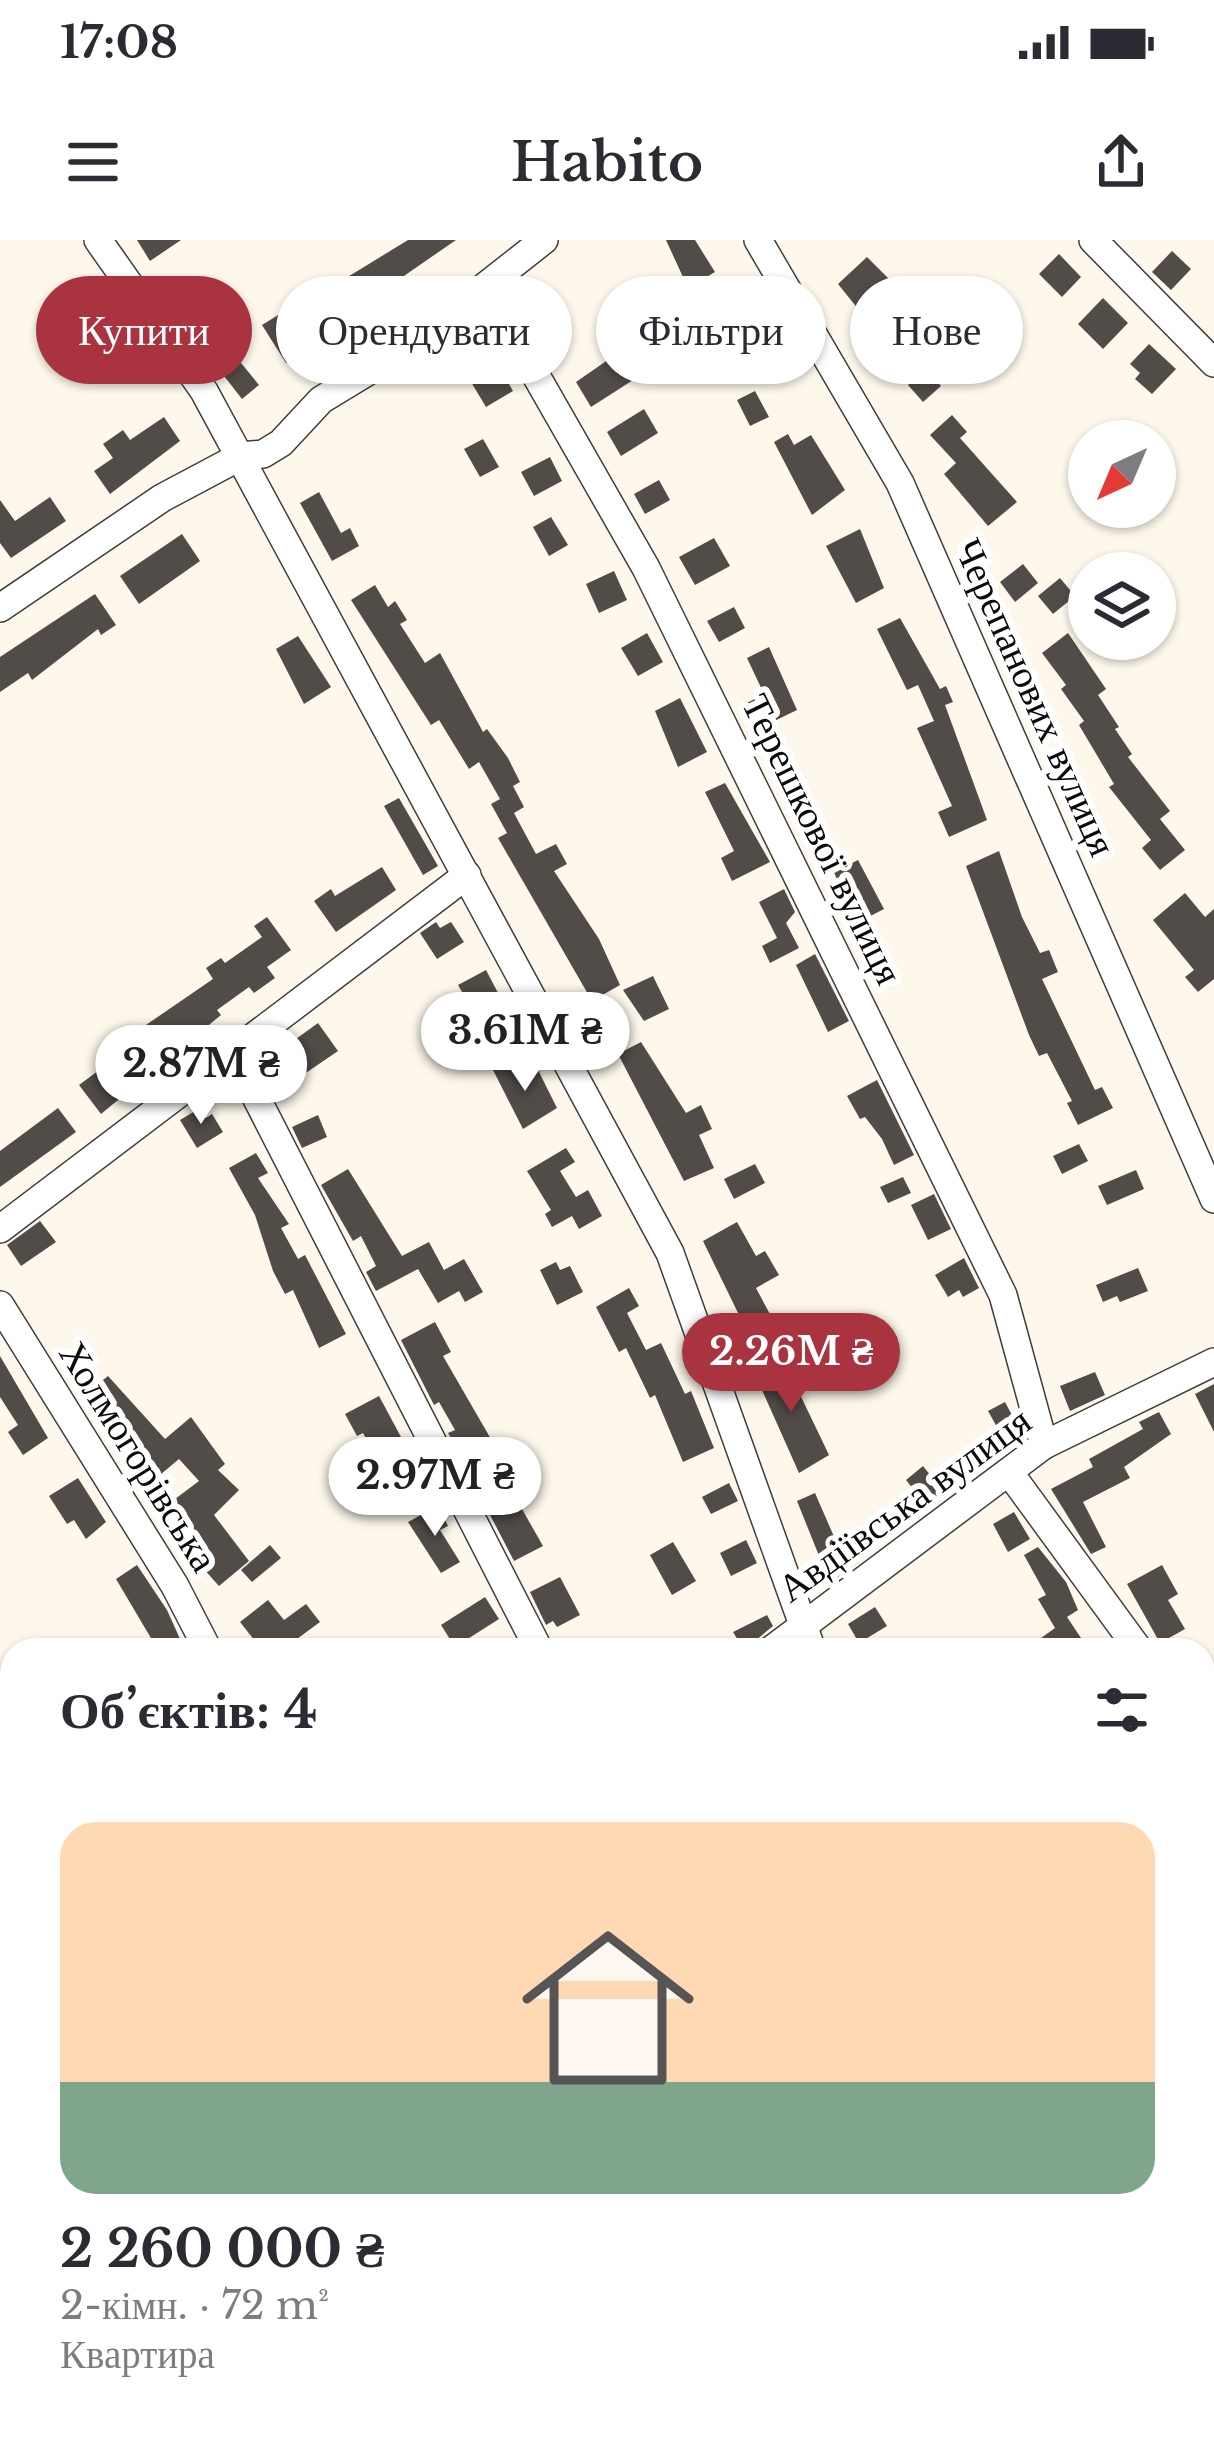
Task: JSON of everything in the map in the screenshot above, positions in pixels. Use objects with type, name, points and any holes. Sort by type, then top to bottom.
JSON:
[{"type":"street","points":[[98,240],[204,391],[241,456],[670,1253],[808,1638]]},
{"type":"street","points":[[500,276],[544,240]]},
{"type":"street","name":"Черепанових вулиця","points":[[758,240],[900,483],[1214,1199]]},
{"type":"street","points":[[1093,240],[1214,363]]},
{"type":"street","points":[[0,608],[162,498],[241,456],[263,454],[281,443],[321,400],[347,384]]},
{"type":"street","name":"Терешкової вулиця","points":[[541,384],[646,568],[1004,1295],[1044,1445]]},
{"type":"street","points":[[0,1229],[467,875]]},
{"type":"street","points":[[234,1054],[533,1638]]},
{"type":"street","name":"Холмогорівська","points":[[0,1305],[175,1586],[202,1638]]},
{"type":"street","name":"Авдіївська вулиця","points":[[808,1638],[1044,1445],[1214,1362]]},
{"type":"street","points":[[1009,1472],[1130,1638]]},
{"type":"building","points":[[137,240],[181,240],[150,261]]},
{"type":"building","points":[[408,240],[456,240],[404,276],[349,276]]},
{"type":"building","points":[[666,240],[695,240],[715,272],[682,276]]},
{"type":"building","points":[[1172,251],[1191,269],[1171,290],[1152,272]]},
{"type":"building","points":[[1059,254],[1081,277],[1062,297],[1039,274]]},
{"type":"building","points":[[867,257],[886,276],[850,276],[850,299],[838,284]]},
{"type":"building","points":[[1103,298],[1128,323],[1103,349],[1078,324]]},
{"type":"building","points":[[276,316],[276,347],[262,325]]},
{"type":"building","points":[[1149,344],[1176,369],[1152,394],[1135,379],[1140,373],[1130,364]]},
{"type":"building","points":[[596,368],[596,384],[627,384],[591,407],[576,382]]},
{"type":"building","points":[[252,376],[259,385],[242,399],[230,384],[252,384]]},
{"type":"building","points":[[472,384],[509,384],[513,391],[486,407]]},
{"type":"building","points":[[939,384],[941,386],[923,402],[908,385]]},
{"type":"building","points":[[755,391],[769,417],[750,426],[737,400]]},
{"type":"building","points":[[644,409],[658,433],[621,456],[607,432]]},
{"type":"building","points":[[952,415],[967,432],[960,438],[1017,502],[988,526],[944,474],[956,463],[930,435]]},
{"type":"building","points":[[164,417],[180,441],[110,494],[94,471],[113,458],[103,444],[123,430],[130,440]]},
{"type":"building","points":[[788,434],[794,445],[811,435],[845,490],[812,515],[774,442]]},
{"type":"building","points":[[483,439],[499,467],[480,477],[464,449]]},
{"type":"building","points":[[550,457],[562,481],[534,496],[521,472]]},
{"type":"building","points":[[659,480],[670,500],[645,514],[634,494]]},
{"type":"building","points":[[319,492],[341,533],[350,528],[359,546],[332,561],[300,503]]},
{"type":"building","points":[[50,497],[66,521],[11,558],[0,543],[0,500],[15,521]]},
{"type":"building","points":[[551,517],[568,545],[549,556],[533,527]]},
{"type":"building","points":[[860,529],[884,588],[856,603],[826,546]]},
{"type":"building","points":[[182,534],[200,561],[139,604],[120,576]]},
{"type":"building","points":[[714,538],[730,566],[695,585],[679,557]]},
{"type":"building","points":[[1023,564],[1038,583],[1015,602],[1000,582]]},
{"type":"building","points":[[614,571],[627,600],[599,613],[586,584]]},
{"type":"building","points":[[1060,578],[1068,588],[1068,602],[1053,614],[1038,596]]},
{"type":"building","points":[[375,585],[388,607],[395,601],[407,620],[400,624],[425,663],[440,653],[483,732],[487,729],[508,758],[520,782],[513,786],[524,807],[514,813],[536,854],[556,844],[567,864],[554,871],[599,939],[620,985],[592,1001],[498,838],[507,833],[491,804],[500,799],[479,762],[469,769],[439,720],[431,725],[351,600]]},
{"type":"building","points":[[95,594],[116,625],[101,635],[98,629],[32,680],[28,673],[0,692],[0,657]]},
{"type":"building","points":[[734,607],[745,628],[719,642],[707,621]]},
{"type":"building","points":[[900,618],[940,689],[946,686],[953,702],[945,705],[987,820],[949,837],[938,812],[952,806],[917,728],[934,721],[918,685],[907,690],[877,629]]},
{"type":"building","points":[[647,633],[663,662],[638,676],[621,648]]},
{"type":"building","points":[[1068,633],[1068,660],[1086,660],[1106,689],[1098,695],[1119,727],[1115,729],[1132,754],[1128,757],[1170,811],[1160,819],[1185,850],[1160,870],[1142,848],[1151,840],[1109,787],[1114,784],[1079,725],[1084,721],[1061,689],[1066,685],[1042,653]]},
{"type":"building","points":[[298,636],[331,687],[304,704],[276,649]]},
{"type":"building","points":[[769,647],[797,710],[760,728],[747,703],[764,694],[747,658]]},
{"type":"building","points":[[680,698],[707,752],[678,767],[655,711]]},
{"type":"building","points":[[725,783],[770,862],[732,881],[721,858],[734,851],[705,792]]},
{"type":"building","points":[[399,798],[438,866],[423,875],[384,806]]},
{"type":"building","points":[[999,851],[1022,917],[1040,953],[1049,950],[1058,972],[1042,979],[1095,1090],[1102,1087],[1113,1108],[1078,1125],[1067,1103],[1072,1101],[1047,1053],[1039,1056],[1029,1035],[966,866]]},
{"type":"building","points":[[858,860],[884,909],[855,924],[834,872]]},
{"type":"building","points":[[382,867],[396,890],[336,932],[314,901],[331,889],[335,896]]},
{"type":"building","points":[[784,889],[795,912],[786,923],[799,948],[770,963],[762,946],[777,938],[759,902]]},
{"type":"building","points":[[1185,893],[1205,917],[1214,909],[1214,979],[1198,992],[1185,977],[1194,970],[1153,920]]},
{"type":"building","points":[[267,917],[291,950],[267,967],[275,978],[254,993],[249,987],[217,1010],[221,1015],[101,1114],[79,1085],[114,1059],[108,1051],[213,979],[206,968],[221,958],[225,963],[262,937],[254,926]]},
{"type":"building","points":[[436,922],[440,928],[451,922],[464,942],[437,959],[420,933]]},
{"type":"building","points":[[815,954],[849,1021],[828,1032],[796,965]]},
{"type":"building","points":[[486,970],[517,1029],[522,1026],[530,1041],[510,1052],[498,1033],[489,1038],[458,985]]},
{"type":"building","points":[[653,976],[669,1009],[644,1021],[623,990]]},
{"type":"building","points":[[318,1023],[338,1051],[278,1092],[257,1059],[273,1045],[278,1052]]},
{"type":"building","points":[[641,1042],[686,1113],[701,1105],[712,1129],[699,1135],[714,1168],[684,1181],[618,1054]]},
{"type":"building","points":[[512,1059],[524,1078],[538,1070],[557,1108],[523,1129],[493,1070]]},
{"type":"building","points":[[877,1080],[914,1155],[894,1165],[882,1139],[865,1117],[860,1119],[847,1096]]},
{"type":"building","points":[[58,1108],[76,1132],[0,1187],[0,1151]]},
{"type":"building","points":[[200,1108],[206,1118],[212,1114],[223,1132],[197,1148],[180,1120]]},
{"type":"building","points":[[318,1115],[327,1137],[302,1148],[292,1127]]},
{"type":"building","points":[[1079,1144],[1088,1161],[1062,1174],[1053,1156]]},
{"type":"building","points":[[566,1148],[575,1162],[560,1171],[576,1197],[588,1190],[602,1216],[579,1229],[572,1216],[552,1227],[545,1214],[551,1210],[527,1171]]},
{"type":"building","points":[[256,1153],[268,1173],[258,1178],[289,1224],[281,1228],[298,1259],[305,1255],[346,1334],[319,1348],[293,1290],[285,1294],[273,1271],[255,1215],[229,1168]]},
{"type":"building","points":[[755,1164],[765,1183],[734,1199],[724,1179]]},
{"type":"building","points":[[348,1169],[402,1256],[429,1242],[444,1270],[464,1259],[483,1292],[465,1302],[459,1291],[438,1303],[418,1269],[376,1291],[366,1272],[376,1266],[361,1236],[353,1241],[321,1185]]},
{"type":"building","points":[[1136,1170],[1144,1189],[1107,1205],[1098,1186]]},
{"type":"building","points":[[903,1177],[911,1193],[888,1203],[880,1187]]},
{"type":"building","points":[[934,1194],[951,1229],[928,1240],[911,1205]]},
{"type":"building","points":[[40,1221],[56,1242],[21,1266],[7,1245]]},
{"type":"building","points":[[737,1222],[756,1256],[765,1251],[779,1275],[756,1288],[773,1320],[743,1335],[734,1318],[739,1315],[703,1241]]},
{"type":"building","points":[[964,1258],[979,1288],[963,1297],[959,1290],[948,1297],[935,1275]]},
{"type":"building","points":[[556,1262],[560,1270],[570,1266],[583,1292],[557,1305],[540,1270]]},
{"type":"building","points":[[1138,1268],[1148,1291],[1120,1302],[1117,1296],[1103,1302],[1096,1285]]},
{"type":"building","points":[[629,1288],[639,1306],[627,1313],[646,1350],[661,1343],[685,1394],[691,1391],[714,1448],[683,1462],[655,1395],[650,1398],[626,1348],[619,1352],[596,1307]]},
{"type":"building","points":[[435,1322],[451,1352],[443,1356],[495,1446],[479,1455],[472,1442],[458,1451],[448,1433],[455,1430],[439,1402],[434,1405],[401,1340]]},
{"type":"building","points":[[0,1356],[48,1438],[23,1455],[8,1432],[18,1425],[0,1397]]},
{"type":"building","points":[[782,1357],[829,1455],[799,1473],[754,1372]]},
{"type":"building","points":[[1095,1372],[1105,1395],[1070,1411],[1060,1386]]},
{"type":"building","points":[[108,1376],[165,1439],[191,1417],[225,1464],[218,1470],[239,1490],[214,1515],[249,1561],[219,1586],[201,1566],[210,1558],[171,1502],[199,1481],[179,1459],[154,1480],[86,1394]]},
{"type":"building","points":[[1214,1384],[1214,1432],[1195,1394]]},
{"type":"building","points":[[379,1396],[422,1476],[395,1491],[363,1433],[357,1436],[345,1414]]},
{"type":"building","points":[[1005,1402],[1023,1436],[1007,1445],[988,1411]]},
{"type":"building","points":[[1159,1412],[1171,1434],[1124,1467],[1130,1478],[1083,1502],[1106,1547],[1091,1554],[1051,1489],[1093,1467],[1089,1459],[1143,1429],[1139,1422]]},
{"type":"building","points":[[991,1445],[998,1457],[973,1476],[965,1461]]},
{"type":"building","points":[[923,1466],[943,1491],[926,1505],[906,1480]]},
{"type":"building","points":[[502,1474],[543,1546],[514,1561],[476,1488]]},
{"type":"building","points":[[78,1478],[106,1522],[86,1539],[74,1520],[67,1524],[49,1496]]},
{"type":"building","points":[[729,1483],[738,1501],[711,1514],[702,1497]]},
{"type":"building","points":[[815,1493],[842,1555],[850,1550],[858,1562],[830,1583],[797,1501]]},
{"type":"building","points":[[438,1506],[448,1526],[440,1530],[460,1562],[441,1573],[408,1522]]},
{"type":"building","points":[[1014,1512],[1030,1539],[1008,1552],[993,1524]]},
{"type":"building","points":[[746,1540],[757,1563],[731,1576],[720,1553]]},
{"type":"building","points":[[673,1542],[696,1581],[672,1595],[650,1555]]},
{"type":"building","points":[[270,1545],[281,1558],[252,1582],[241,1570]]},
{"type":"building","points":[[1038,1547],[1066,1582],[1078,1610],[1067,1617],[1081,1638],[1041,1638],[1055,1628],[1038,1599],[1046,1595],[1024,1555]]},
{"type":"building","points":[[137,1565],[180,1638],[151,1638],[116,1579]]},
{"type":"building","points":[[1162,1565],[1178,1594],[1168,1600],[1185,1629],[1169,1638],[1157,1638],[1127,1584]]},
{"type":"building","points":[[560,1577],[580,1615],[557,1627],[553,1621],[546,1625],[530,1592]]},
{"type":"building","points":[[485,1597],[499,1619],[469,1638],[449,1638],[441,1625]]},
{"type":"building","points":[[268,1600],[284,1620],[306,1604],[320,1622],[298,1638],[253,1638],[240,1622]]},
{"type":"building","points":[[875,1607],[887,1626],[867,1638],[856,1638],[848,1624]]},
{"type":"building","points":[[767,1615],[773,1626],[758,1638],[737,1638],[733,1632]]}]
